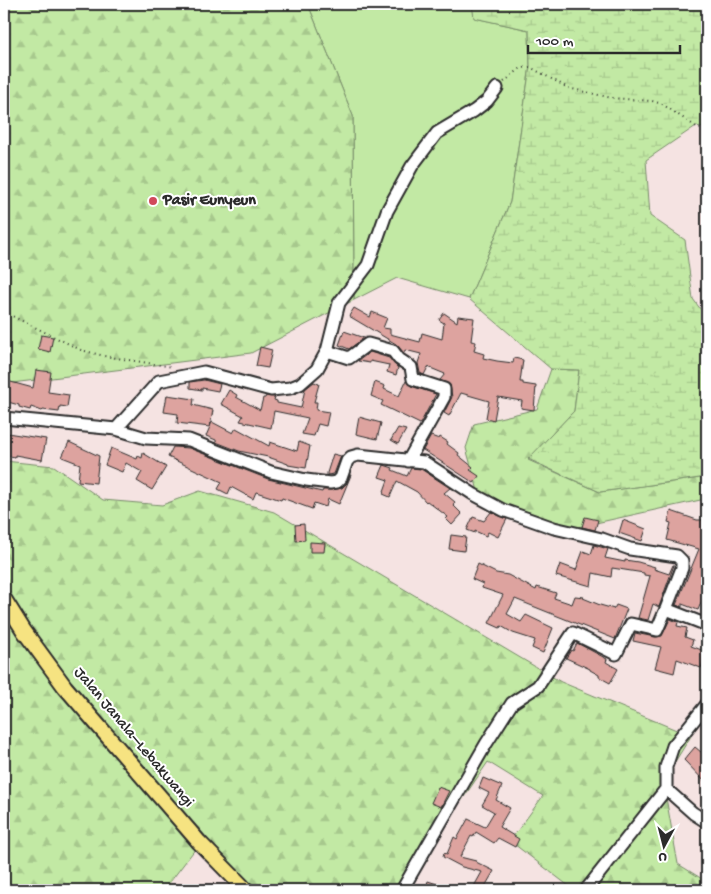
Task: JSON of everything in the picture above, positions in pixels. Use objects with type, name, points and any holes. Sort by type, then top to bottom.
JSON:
[{"type":"main road","name":"Jalan Janala–Lebakwangi","points":[[4,599],[24,631],[66,687],[199,842],[246,890]]},
{"type":"street","points":[[116,430],[159,380],[204,372],[271,390],[290,388],[300,384],[317,369],[327,351],[339,302],[368,265],[387,211],[412,166],[437,133],[474,111],[497,88]]},
{"type":"street","points":[[327,351],[349,358],[368,344],[393,350],[399,359],[411,367],[413,379],[444,389],[444,397],[408,460]]},
{"type":"street","points":[[4,418],[116,430],[146,438],[189,440],[271,472],[330,483],[337,482],[341,478],[347,461],[351,457],[358,455],[424,462],[472,494],[504,510],[554,528],[630,549],[677,556],[682,561],[682,568],[657,630],[631,624],[616,654],[573,633],[538,686],[512,703],[486,744],[402,890]]},
{"type":"street","points":[[666,609],[707,625]]},
{"type":"street","points":[[586,890],[666,789],[666,767],[673,746],[707,704]]},
{"type":"street","points":[[666,789],[692,812],[707,822]]},
{"type":"path","points":[[497,88],[521,68],[530,67],[568,88],[612,98],[652,100],[662,104],[698,128],[707,131]]},
{"type":"path","points":[[4,312],[81,350],[104,356],[177,368]]},
{"type":"green space","points":[[4,4],[308,4],[353,116],[354,300],[251,353],[4,384]]},
{"type":"green space","points":[[308,4],[472,4],[475,18],[529,30],[530,66],[510,202],[469,299],[397,278],[354,300],[353,116]]},
{"type":"green space","points":[[472,4],[707,4],[707,128],[696,126],[646,160],[650,216],[685,240],[693,299],[707,318],[707,477],[600,492],[528,459],[574,411],[579,370],[551,369],[469,299],[510,202],[530,66],[529,30],[474,18]]},
{"type":"green space","points":[[551,369],[579,370],[574,411],[528,460],[600,492],[707,477],[707,501],[705,499],[564,530],[482,505],[466,448],[474,424],[537,409]]},
{"type":"green space","points":[[4,461],[54,466],[103,500],[162,505],[200,491],[274,512],[561,682],[691,736],[663,781],[678,864],[707,882],[707,890],[574,890],[510,841],[543,796],[488,762],[400,890],[244,890],[196,848],[164,890],[4,890]]},
{"type":"building","points":[[354,308],[370,317],[372,312],[387,318],[383,328],[390,329],[390,334],[420,342],[422,333],[442,339],[444,323],[439,320],[444,313],[457,322],[458,316],[474,318],[471,341],[476,342],[474,351],[484,354],[483,358],[497,361],[513,363],[514,358],[523,360],[520,382],[536,386],[534,410],[521,408],[522,401],[498,397],[494,420],[486,418],[489,401],[461,393],[449,416],[444,413],[452,397],[450,385],[440,380],[445,374],[428,367],[424,375],[420,373],[418,363],[421,354],[405,350],[404,353],[396,344],[349,316]]},
{"type":"building","points":[[344,331],[364,338],[349,349],[339,345]]},
{"type":"building","points":[[41,335],[53,337],[50,352],[38,349]]},
{"type":"building","points":[[260,347],[272,350],[268,368],[256,366]]},
{"type":"building","points":[[370,352],[389,358],[398,368],[396,375],[387,372],[389,365],[370,361],[370,363],[358,361]]},
{"type":"building","points":[[36,370],[51,372],[48,392],[69,395],[67,407],[60,406],[59,412],[42,411],[31,407],[30,410],[4,401],[7,381],[33,388]]},
{"type":"building","points":[[204,380],[220,384],[218,391],[190,388],[190,382]]},
{"type":"building","points":[[406,381],[411,386],[436,394],[420,424],[381,405],[383,401],[371,396],[375,382],[385,386],[384,389],[399,396]]},
{"type":"building","points":[[314,382],[319,384],[314,402],[317,402],[316,410],[329,412],[326,426],[318,424],[314,436],[302,434],[308,418],[274,411],[271,428],[240,421],[243,416],[221,404],[229,390],[237,395],[236,397],[260,410],[263,398],[266,396],[275,397],[274,400],[277,403],[301,408],[305,389]]},
{"type":"building","points":[[167,395],[194,399],[193,405],[213,410],[210,427],[177,423],[178,414],[164,412]]},
{"type":"building","points":[[359,417],[381,423],[377,439],[356,434]]},
{"type":"building","points":[[212,422],[233,433],[236,428],[269,446],[270,442],[297,451],[299,442],[310,446],[306,468],[288,465],[268,457],[239,451],[216,442],[216,440],[206,436]]},
{"type":"building","points":[[398,428],[406,430],[398,444],[391,440]]},
{"type":"building","points":[[7,433],[46,439],[42,460],[4,455]]},
{"type":"building","points":[[431,436],[439,439],[440,437],[448,442],[447,444],[459,453],[458,455],[473,467],[470,470],[479,476],[474,483],[423,450]]},
{"type":"building","points":[[69,442],[99,456],[96,483],[78,481],[80,464],[62,457]]},
{"type":"building","points":[[173,447],[189,448],[268,479],[322,492],[323,490],[342,488],[351,475],[339,504],[328,499],[326,507],[314,503],[312,509],[282,498],[281,500],[256,492],[253,499],[231,487],[228,494],[218,489],[222,482],[168,457]]},
{"type":"building","points":[[111,448],[137,459],[138,456],[142,458],[143,453],[166,467],[152,490],[137,481],[142,472],[126,463],[122,472],[105,465]]},
{"type":"building","points":[[333,454],[341,456],[334,474],[327,475],[327,473]]},
{"type":"building","points":[[384,465],[407,476],[411,468],[421,469],[450,488],[444,493],[455,502],[453,505],[462,514],[452,525],[446,519],[448,517],[426,502],[417,492],[397,481],[390,497],[383,494],[388,480],[379,477]]},
{"type":"building","points":[[671,511],[697,520],[707,520],[707,588],[698,610],[682,604],[682,607],[676,605],[699,549],[667,540],[671,523],[668,522]]},
{"type":"building","points":[[491,512],[507,519],[498,537],[488,532],[486,536],[467,530],[473,517],[484,521]]},
{"type":"building","points":[[585,517],[598,520],[595,530],[582,527]]},
{"type":"building","points":[[623,520],[646,529],[642,541],[619,533]]},
{"type":"building","points":[[304,524],[305,540],[296,541],[295,525]]},
{"type":"building","points":[[451,535],[466,537],[464,551],[449,549]]},
{"type":"building","points":[[310,542],[325,543],[324,552],[310,552]]},
{"type":"building","points":[[594,545],[608,549],[605,558],[625,562],[625,560],[638,562],[669,574],[674,565],[659,607],[653,604],[648,620],[638,618],[650,576],[644,575],[644,573],[612,568],[611,577],[593,573],[591,586],[556,576],[560,564],[576,570],[583,551],[591,554]]},
{"type":"building","points":[[478,564],[496,573],[508,575],[536,590],[537,587],[556,593],[554,598],[572,604],[575,596],[584,597],[614,609],[616,605],[627,609],[615,639],[515,599],[507,614],[521,622],[526,615],[553,628],[543,653],[532,648],[535,640],[489,623],[503,595],[482,588],[483,584],[472,579]]},
{"type":"building","points":[[670,619],[678,622],[677,626],[687,628],[685,637],[693,640],[691,646],[707,652],[701,668],[677,659],[674,673],[655,668],[661,647],[633,641],[635,633],[655,637],[662,636]]},
{"type":"building","points":[[577,643],[607,659],[606,662],[618,669],[610,683],[590,669],[566,658],[571,650],[573,651]]},
{"type":"building","points":[[695,747],[707,757],[707,784],[684,760]]},
{"type":"building","points":[[483,778],[502,786],[496,800],[510,808],[499,827],[519,839],[515,847],[498,838],[494,843],[476,832],[473,837],[471,836],[460,857],[476,861],[494,871],[483,890],[472,890],[482,872],[462,867],[443,857],[444,853],[447,854],[454,837],[457,839],[468,819],[485,827],[494,812],[482,805],[489,793],[479,788]]},
{"type":"building","points":[[438,787],[449,791],[441,807],[431,803]]},
{"type":"building","points":[[428,881],[452,889],[452,890],[425,890]]},
{"type":"place","name":"Pasir Eunyeun","points":[[153,201]]}]
